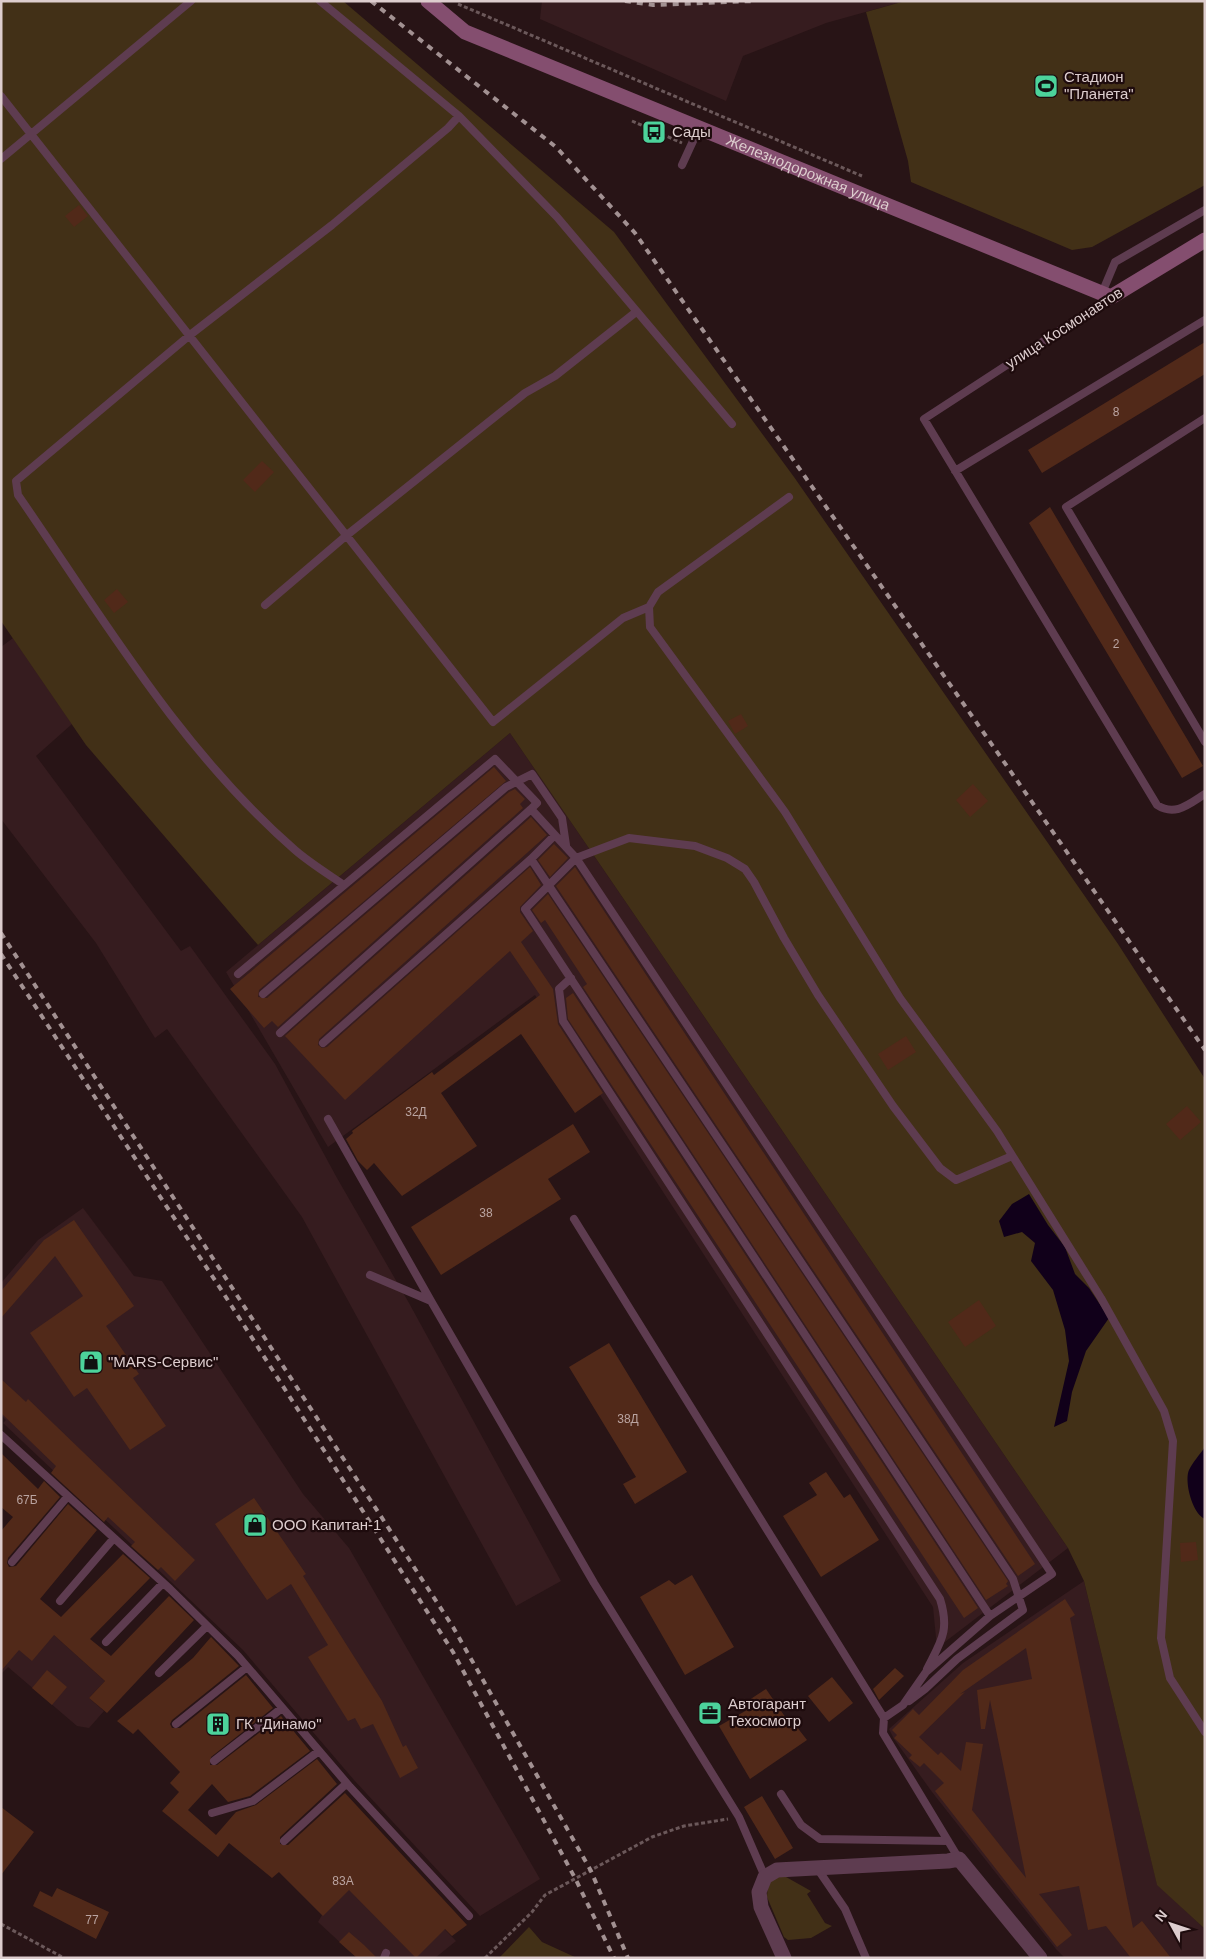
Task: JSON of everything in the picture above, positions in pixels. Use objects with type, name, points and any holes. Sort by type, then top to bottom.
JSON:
[{"type":"street","name":"Железнодорожная улица","points":[[428,1],[465,32],[1107,295]]},
{"type":"street","name":"улица Космонавтов","points":[[1107,295],[1205,240]]},
{"type":"street","points":[[784,1958],[762,1907],[759,1892],[765,1877],[777,1870],[948,1861],[959,1858],[1040,1958]]},
{"type":"lane","points":[[1,159],[190,1]]},
{"type":"lane","points":[[320,1],[459,116],[557,217],[732,424]]},
{"type":"lane","points":[[1,96],[493,722],[623,618],[649,608]]},
{"type":"lane","points":[[344,885],[296,851],[221,778],[162,705],[18,495],[16,481],[190,335],[332,225],[448,128],[459,116]]},
{"type":"lane","points":[[682,165],[699,128]]},
{"type":"lane","points":[[1107,295],[1115,262],[1205,210]]},
{"type":"lane","name":"улица Космонавтов","points":[[955,471],[924,419],[1107,295]]},
{"type":"lane","points":[[265,605],[347,535],[525,393],[555,376],[636,312]]},
{"type":"lane","points":[[1205,320],[955,471],[1157,805],[1163,809],[1176,811],[1205,794]]},
{"type":"lane","points":[[1205,418],[1066,507],[1205,742]]},
{"type":"lane","points":[[789,496],[658,592],[649,608],[650,627],[785,812],[900,998],[1012,1156],[1101,1298],[1164,1411],[1173,1441],[1161,1638],[1170,1678],[1205,1732]]},
{"type":"lane","points":[[238,974],[495,759],[537,803],[280,1033]]},
{"type":"lane","points":[[263,994],[506,787],[532,774],[562,818],[566,845]]},
{"type":"lane","points":[[531,809],[576,858],[1052,1574],[990,1616],[926,1672]]},
{"type":"lane","points":[[323,1043],[555,836]]},
{"type":"lane","points":[[990,1616],[525,909],[576,858],[629,838],[695,846],[728,858],[745,869],[754,882],[818,995],[893,1106],[940,1168],[956,1180],[1012,1156]]},
{"type":"lane","points":[[531,859],[1013,1579],[1023,1610],[957,1659],[925,1689],[884,1718]]},
{"type":"lane","points":[[571,978],[559,989],[563,1021],[940,1599],[946,1617],[944,1636],[926,1672],[903,1705]]},
{"type":"lane","points":[[328,1120],[594,1582],[739,1817],[765,1877]]},
{"type":"lane","points":[[574,1219],[884,1718],[883,1733],[959,1858]]},
{"type":"lane","points":[[370,1275],[431,1301]]},
{"type":"lane","points":[[1,1435],[163,1583],[247,1667],[346,1784],[469,1916]]},
{"type":"lane","points":[[12,1562],[68,1496]]},
{"type":"lane","points":[[60,1601],[114,1538]]},
{"type":"lane","points":[[106,1642],[163,1583]]},
{"type":"lane","points":[[159,1673],[207,1626]]},
{"type":"lane","points":[[176,1724],[247,1667]]},
{"type":"lane","points":[[214,1761],[282,1708]]},
{"type":"lane","points":[[212,1813],[253,1801],[318,1751]]},
{"type":"lane","points":[[284,1841],[346,1784]]},
{"type":"lane","points":[[781,1794],[801,1824],[820,1839],[948,1841]]},
{"type":"lane","points":[[817,1868],[844,1909],[866,1958]]},
{"type":"path","points":[[452,1],[866,178]]},
{"type":"path","points":[[632,121],[691,146]]},
{"type":"path","points":[[485,1958],[532,1912],[545,1895],[652,1837],[684,1826],[739,1817]]},
{"type":"path","points":[[1,1924],[64,1958]]},
{"type":"shaded area","points":[[1,1],[343,1],[614,232],[794,477],[1118,944],[1205,1079],[1205,1929],[1157,1885],[1084,1581],[1068,1548],[510,733],[258,945],[86,745],[1,621]]},
{"type":"shaded area","points":[[542,1],[905,1],[826,23],[743,56],[726,101],[540,19]]},
{"type":"shaded area","name":"Стадион \"Планета\"","points":[[905,1],[1205,1],[1205,185],[1092,247],[1072,250],[911,182],[908,161],[866,12]]},
{"type":"shaded area","points":[[13,638],[72,724],[36,756],[181,951],[190,946],[275,1064],[337,1178],[409,1303],[561,1581],[516,1606],[302,1217],[167,1029],[155,1038],[96,943],[1,819],[1,647]]},
{"type":"shaded area","points":[[510,733],[1068,1548],[937,1648],[933,1607],[535,995],[328,1147],[226,972]]},
{"type":"shaded area","points":[[1029,1194],[1048,1225],[1065,1247],[1075,1274],[1089,1288],[1109,1318],[1086,1351],[1072,1392],[1067,1421],[1054,1427],[1069,1361],[1065,1330],[1053,1290],[1031,1261],[1035,1243],[1022,1232],[1004,1237],[999,1221],[1012,1204]]},
{"type":"shaded area","points":[[83,1208],[134,1276],[162,1281],[303,1494],[349,1548],[540,1879],[480,1916],[354,1780],[243,1650],[3,1423],[6,1420],[1,1415],[1,1283],[38,1240]]},
{"type":"shaded area","points":[[1205,1447],[1205,1519],[1196,1511],[1190,1497],[1188,1475],[1189,1470]]},
{"type":"shaded area","points":[[1084,1581],[1157,1884],[1205,1929],[1205,1958],[1065,1958],[932,1792],[894,1739],[889,1729],[963,1663]]},
{"type":"shaded area","points":[[1,1587],[105,1681],[89,1698],[104,1711],[89,1728],[77,1726],[8,1667],[1,1674]]},
{"type":"shaded area","points":[[335,1817],[456,1941],[435,1958],[357,1958],[318,1922],[322,1915],[279,1872]]},
{"type":"shaded area","points":[[779,1873],[811,1891],[807,1894],[825,1923],[832,1926],[811,1938],[788,1940],[784,1937],[767,1897],[768,1882]]},
{"type":"shaded area","points":[[529,1927],[542,1942],[577,1958],[499,1958]]},
{"type":"building","points":[[79,205],[88,216],[74,227],[65,216]]},
{"type":"building","points":[[1205,342],[1205,374],[1042,473],[1028,450]]},
{"type":"building","points":[[262,461],[274,472],[255,492],[243,480]]},
{"type":"building","points":[[1050,507],[1203,766],[1182,778],[1029,523]]},
{"type":"building","points":[[117,589],[128,602],[114,613],[104,600]]},
{"type":"building","points":[[741,714],[748,726],[735,734],[728,721]]},
{"type":"building","points":[[494,767],[506,781],[259,990],[258,997],[267,998],[509,792],[515,789],[525,799],[520,804],[523,808],[278,1027],[272,1021],[264,1028],[230,989]]},
{"type":"building","points":[[973,784],[988,801],[970,817],[956,800]]},
{"type":"building","points":[[531,817],[547,835],[319,1039],[318,1045],[322,1048],[327,1047],[530,867],[541,885],[520,907],[520,912],[533,931],[521,942],[553,989],[558,1024],[603,1093],[575,1113],[521,1034],[441,1093],[477,1146],[402,1196],[374,1163],[367,1170],[358,1161],[346,1139],[353,1133],[352,1131],[432,1072],[434,1075],[540,995],[510,951],[345,1100],[285,1036]]},
{"type":"building","points":[[554,844],[568,858],[550,877],[538,860]]},
{"type":"building","points":[[575,867],[1035,1564],[1018,1576],[556,886]]},
{"type":"building","points":[[548,894],[1008,1581],[1006,1584],[1008,1586],[986,1600],[583,987],[587,984],[545,920],[541,923],[532,910]]},
{"type":"building","points":[[573,993],[978,1608],[964,1618],[568,1019],[566,998]]},
{"type":"building","points":[[906,1036],[916,1052],[888,1070],[878,1054]]},
{"type":"building","points":[[1187,1106],[1201,1122],[1180,1140],[1166,1124]]},
{"type":"building","points":[[573,1124],[590,1152],[548,1179],[561,1199],[441,1275],[411,1227]]},
{"type":"building","points":[[74,1220],[134,1306],[106,1326],[139,1374],[133,1378],[166,1426],[130,1450],[87,1388],[74,1397],[30,1333],[83,1296],[55,1256],[1,1318],[1,1291],[44,1240]]},
{"type":"building","points":[[979,1300],[996,1326],[965,1347],[948,1322]]},
{"type":"building","points":[[609,1343],[687,1472],[635,1504],[623,1484],[636,1477],[569,1367]]},
{"type":"building","points":[[1,1379],[26,1402],[28,1399],[195,1560],[175,1581],[161,1567],[158,1570],[131,1546],[135,1542],[108,1517],[104,1522],[51,1473],[56,1466],[1,1413]]},
{"type":"building","points":[[1,1453],[38,1489],[44,1481],[60,1497],[8,1558],[7,1563],[9,1567],[16,1566],[68,1504],[97,1530],[40,1599],[61,1617],[123,1554],[150,1578],[90,1639],[111,1656],[169,1596],[194,1620],[107,1713],[89,1698],[105,1681],[54,1635],[32,1661],[19,1650],[1,1671],[1,1531],[13,1517],[1,1507]]},
{"type":"building","points":[[826,1472],[844,1498],[850,1494],[879,1540],[821,1577],[783,1516],[817,1495],[809,1483]]},
{"type":"building","points":[[254,1498],[306,1574],[303,1576],[382,1701],[403,1747],[406,1745],[418,1768],[400,1778],[373,1724],[361,1729],[355,1718],[348,1721],[308,1657],[328,1645],[291,1584],[267,1600],[215,1524]]},
{"type":"building","points":[[1196,1542],[1198,1560],[1181,1562],[1180,1543]]},
{"type":"building","points":[[692,1575],[734,1647],[685,1675],[640,1597],[669,1580],[675,1585]]},
{"type":"building","points":[[1065,1599],[1075,1615],[1070,1618],[1133,1928],[1142,1921],[1171,1958],[1131,1958],[1106,1926],[1088,1930],[1079,1886],[1039,1894],[1072,1935],[1057,1947],[935,1791],[944,1783],[924,1763],[920,1767],[909,1758],[912,1755],[894,1738],[897,1735],[892,1730],[913,1709],[919,1715],[963,1670]],"holes":[[[1026,1648],[1032,1679],[977,1690],[981,1729],[985,1729],[990,1700],[1026,1878],[972,1810],[983,1744],[966,1742],[961,1771],[941,1752],[938,1755],[919,1737],[965,1692],[960,1694]]]},
{"type":"building","name":"ГК \"Динамо\"","points":[[211,1637],[239,1666],[172,1720],[170,1724],[172,1728],[180,1728],[246,1675],[273,1708],[211,1757],[210,1765],[217,1765],[281,1716],[310,1751],[250,1796],[228,1802],[212,1784],[188,1810],[216,1835],[236,1812],[256,1805],[317,1759],[337,1784],[280,1837],[280,1844],[288,1845],[345,1793],[467,1925],[452,1936],[445,1929],[416,1958],[349,1890],[323,1916],[279,1872],[272,1878],[229,1843],[218,1857],[162,1811],[179,1792],[170,1783],[180,1772],[138,1729],[133,1734],[117,1721],[193,1658]]},
{"type":"building","points":[[895,1668],[904,1676],[879,1700],[873,1689]]},
{"type":"building","points":[[47,1670],[67,1687],[52,1705],[32,1688]]},
{"type":"building","points":[[832,1677],[853,1703],[829,1722],[808,1696]]},
{"type":"building","points":[[766,1689],[790,1724],[793,1722],[807,1740],[750,1779],[719,1726],[747,1710],[743,1704]]},
{"type":"building","points":[[762,1796],[793,1848],[775,1859],[744,1807]]},
{"type":"building","points":[[1,1807],[34,1832],[1,1875]]},
{"type":"building","points":[[57,1888],[109,1912],[96,1939],[33,1906],[40,1891],[52,1897]]},
{"type":"building","points":[[349,1932],[377,1958],[357,1958],[339,1942]]},
{"type":"railway","points":[[371,1],[556,147],[635,233],[1205,1050]]},
{"type":"railway","points":[[625,1],[653,5],[754,1]]},
{"type":"railway","points":[[1,933],[453,1627],[591,1871],[628,1958]]},
{"type":"railway","points":[[1,954],[222,1291],[453,1652],[576,1880],[614,1958]]},
{"type":"place","name":"Стадион \"Планета\"","points":[[1046,86]]},
{"type":"place","name":"Сады","points":[[654,132]]},
{"type":"place","name":"\"MARS-Сервис\"","points":[[91,1362]]},
{"type":"place","name":"ООО Капитан-1","points":[[255,1525]]},
{"type":"place","name":"Автогарант Техосмотр","points":[[710,1713]]},
{"type":"place","name":"ГК \"Динамо\"","points":[[218,1724]]}]
